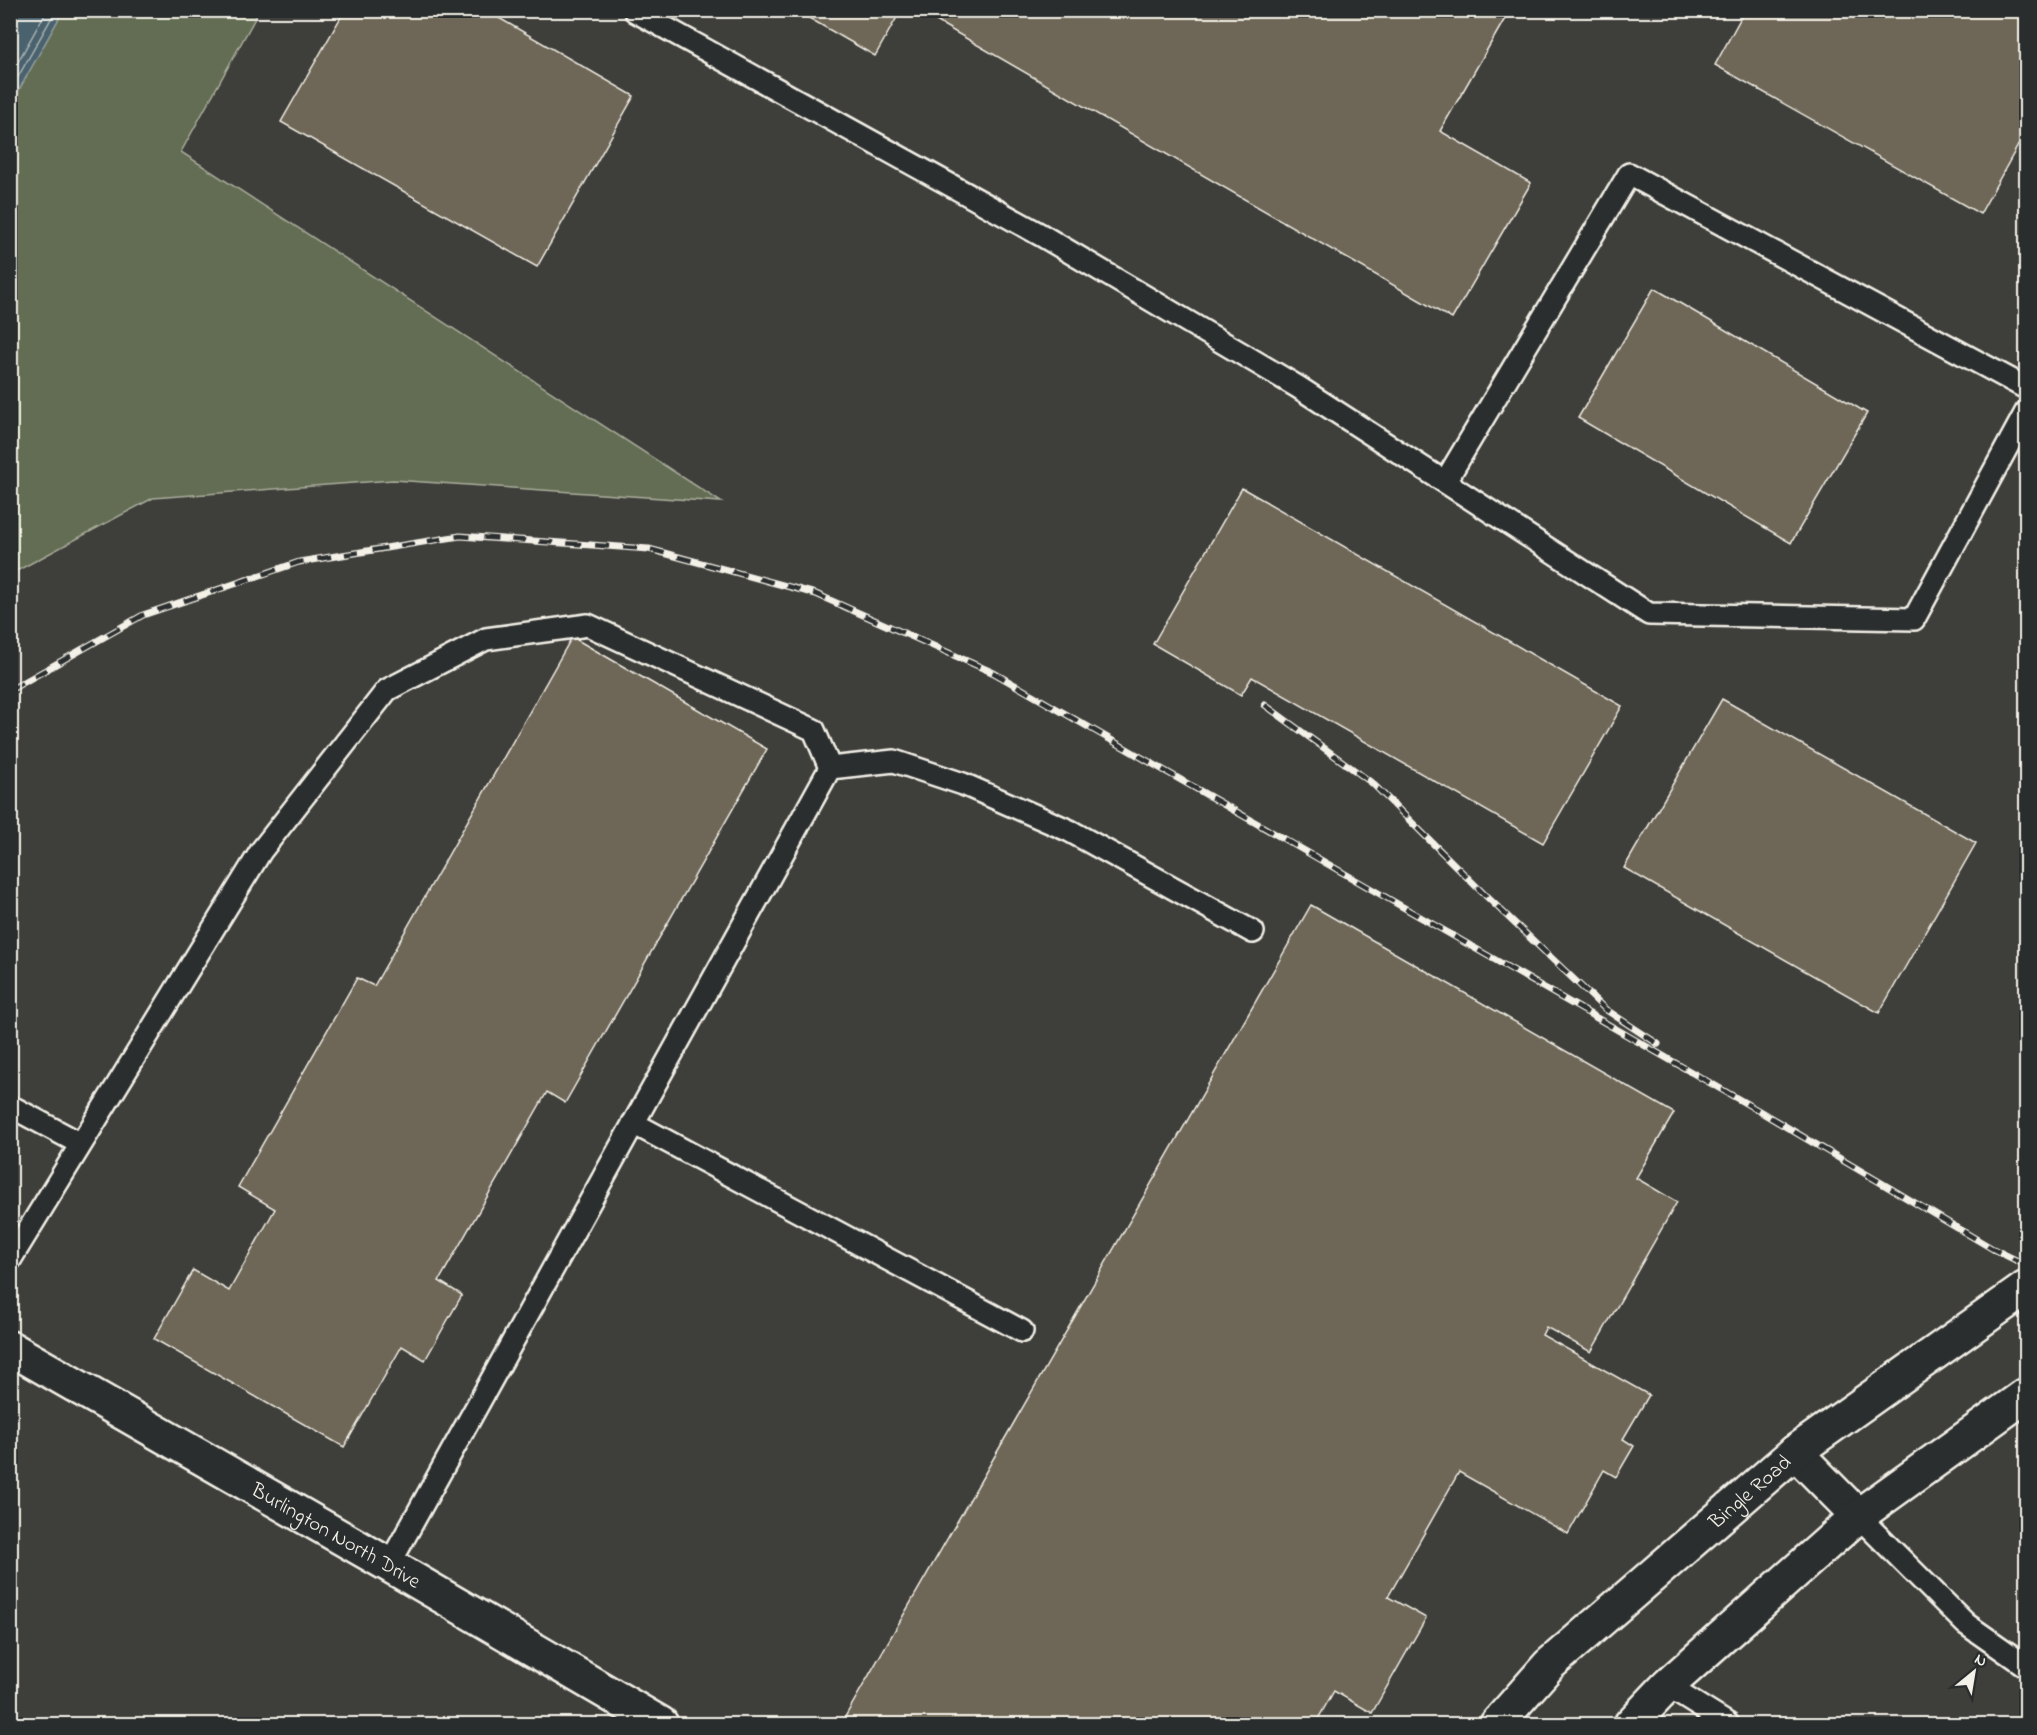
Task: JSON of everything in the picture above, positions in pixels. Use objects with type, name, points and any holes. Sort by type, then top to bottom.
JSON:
[{"type":"main road","name":"Bingle Road","points":[[1497,1725],[1549,1665],[1795,1452],[2026,1288]]},
{"type":"main road","name":"Burlington North Drive","points":[[10,1348],[389,1565],[661,1725]]},
{"type":"main road","points":[[1631,1725],[1667,1686],[1858,1516],[2026,1395]]},
{"type":"main road","points":[[1795,1452],[1858,1516]]},
{"type":"lane","points":[[634,11],[1041,234],[1298,387],[1649,614],[1914,619],[2026,412]]},
{"type":"lane","points":[[1444,482],[1629,174],[2023,379]]},
{"type":"lane","points":[[10,1260],[261,851],[387,690],[486,639],[588,625],[814,730],[830,768]]},
{"type":"lane","points":[[830,768],[894,761],[963,784],[1070,831],[1253,932]]},
{"type":"lane","points":[[389,1565],[830,768]]},
{"type":"lane","points":[[10,1106],[81,1144]]},
{"type":"lane","points":[[633,1123],[1022,1331]]},
{"type":"lane","points":[[1858,1516],[1966,1624],[2026,1666]]},
{"type":"lane","points":[[1667,1686],[1728,1725]]},
{"type":"green space","points":[[63,11],[259,11],[181,152],[721,502],[393,480],[153,498],[11,574],[11,104]]},
{"type":"water","points":[[10,11],[63,11],[11,104]]},
{"type":"building","points":[[345,10],[485,10],[634,96],[537,267],[281,122]]},
{"type":"building","points":[[795,10],[901,10],[875,56]]},
{"type":"building","points":[[917,10],[1510,10],[1440,131],[1531,183],[1452,319]]},
{"type":"building","points":[[1745,10],[2019,10],[2026,15],[2026,131],[1980,214],[1715,65]]},
{"type":"building","points":[[1654,288],[1867,413],[1791,543],[1578,418]]},
{"type":"building","points":[[1242,488],[1622,706],[1543,843],[1252,677],[1241,695],[1153,644]]},
{"type":"building","points":[[572,637],[767,749],[565,1103],[547,1092],[439,1281],[462,1295],[425,1360],[402,1346],[344,1447],[154,1339],[193,1270],[229,1291],[275,1209],[238,1187],[357,978],[374,986]]},
{"type":"building","points":[[1722,699],[1976,843],[1879,1013],[1624,868]]},
{"type":"building","points":[[1311,905],[1674,1113],[1636,1178],[1677,1202],[1591,1352],[1546,1327],[1542,1335],[1649,1395],[1623,1439],[1634,1446],[1616,1477],[1604,1470],[1568,1534],[1459,1472],[1388,1597],[1426,1618],[1372,1713],[1334,1691],[1315,1724],[841,1724]]},
{"type":"railway","points":[[10,690],[143,615],[299,562],[460,536],[649,549],[816,594],[994,673],[1761,1112],[1993,1249],[2026,1265]]},
{"type":"railway","points":[[1265,705],[1372,783],[1605,1009],[1658,1044]]}]
